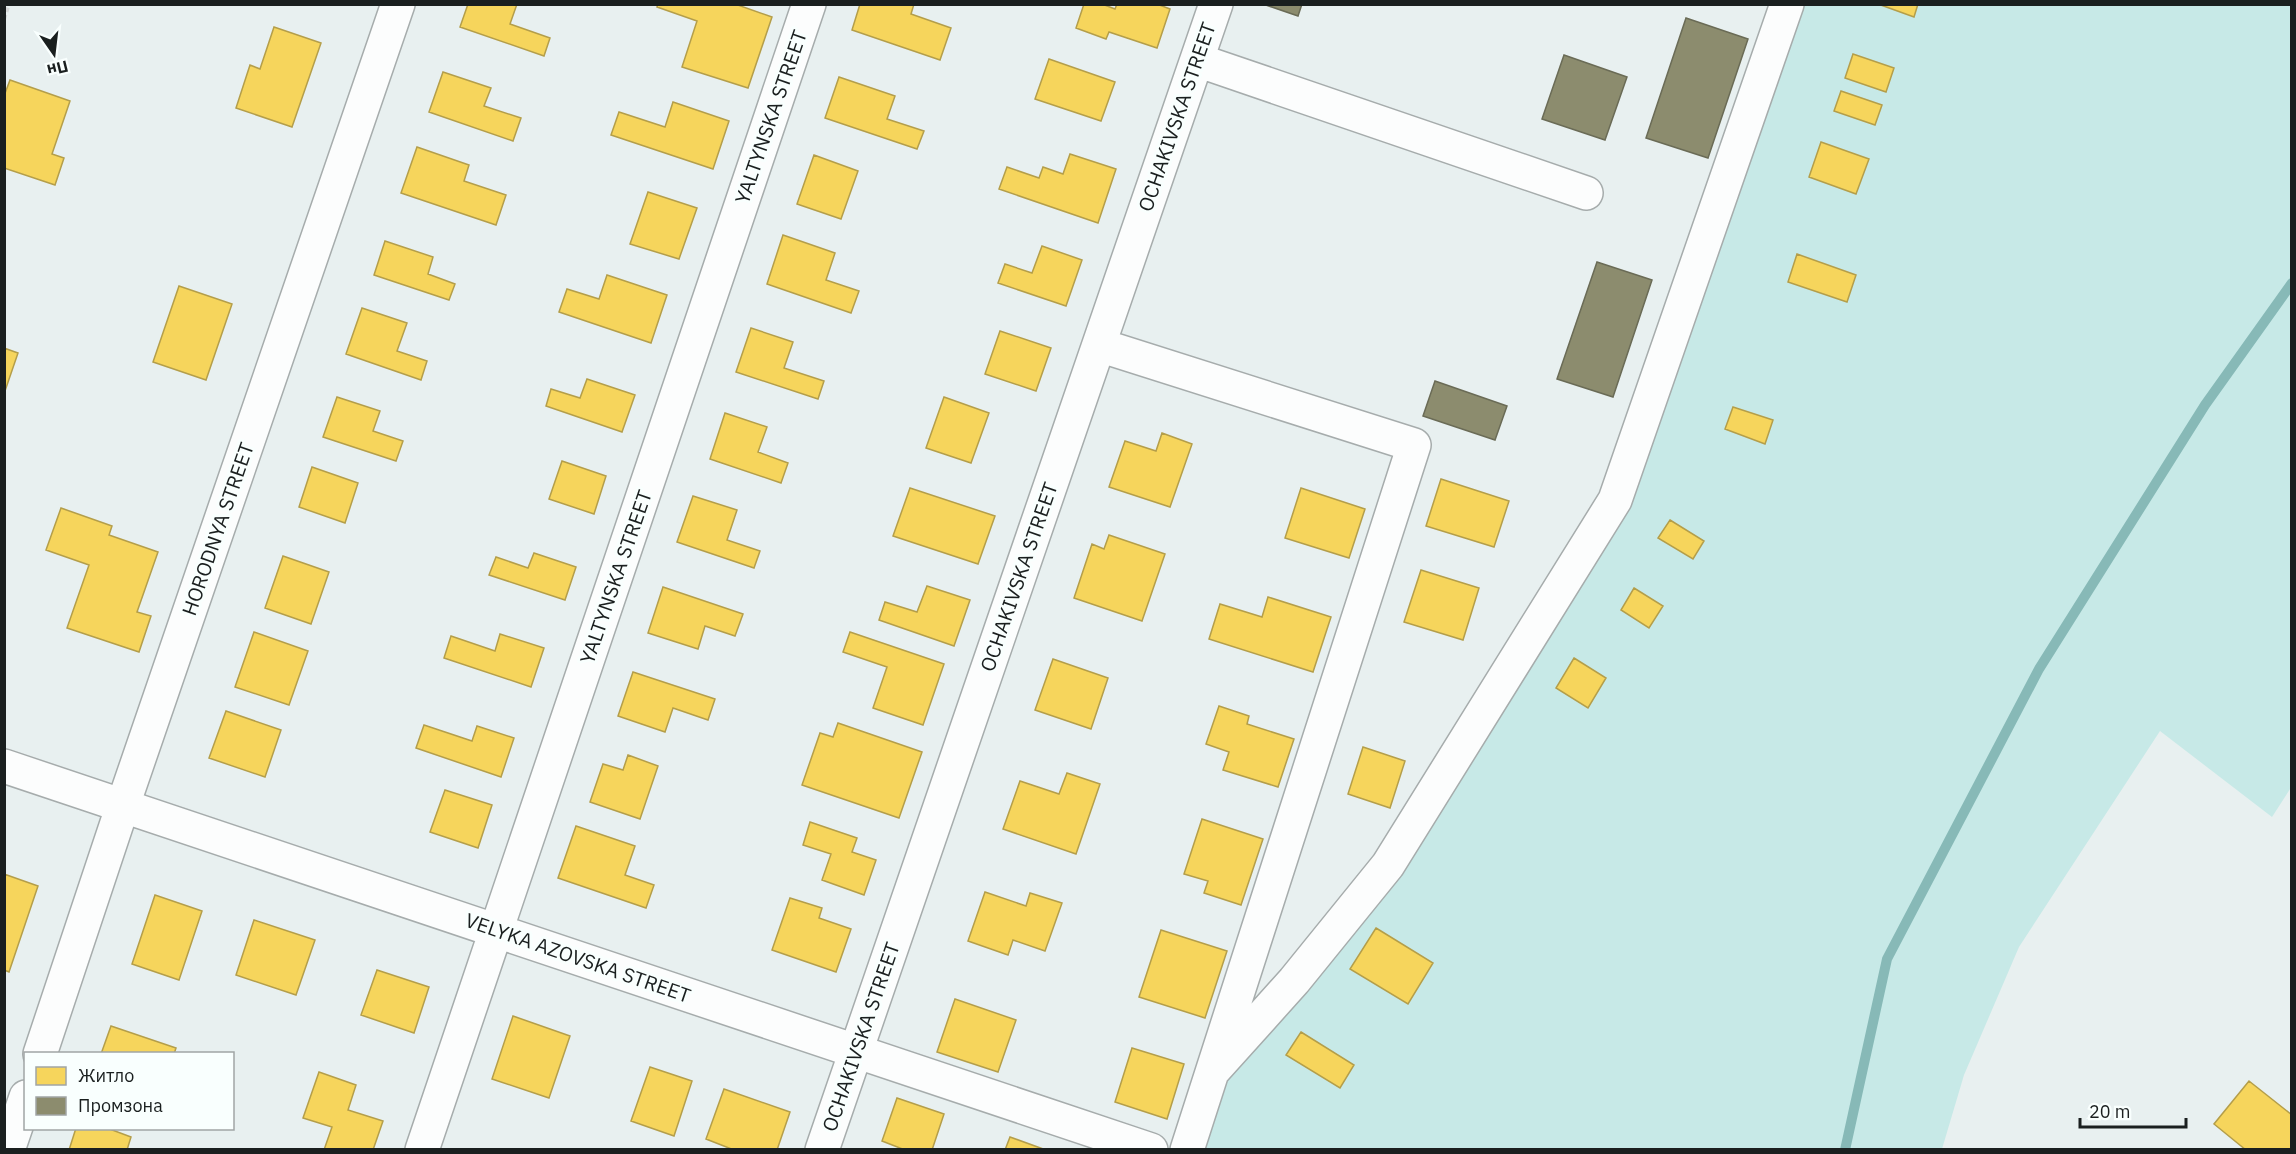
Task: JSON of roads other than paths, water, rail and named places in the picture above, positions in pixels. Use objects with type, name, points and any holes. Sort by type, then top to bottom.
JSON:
[{"type":"street","name":"HORODNYA STREET","points":[[40,1052],[398,4]]},
{"type":"street","name":"YALTYNSKA STREET","points":[[422,1149],[809,4]]},
{"type":"street","name":"OCHAKIVSKA STREET","points":[[822,1149],[1216,4]]},
{"type":"street","points":[[1214,1070],[1294,981],[1388,865],[1615,500],[1787,4]]},
{"type":"street","points":[[1197,60],[1586,193]]},
{"type":"street","points":[[1099,345],[1414,445],[1214,1070],[1186,1149]]},
{"type":"street","name":"VELYKA AZOVSKA STREET","points":[[4,766],[1147,1149]]},
{"type":"street","points":[[8,1149],[24,1103]]},
{"type":"waterway","points":[[1845,1150],[1887,959],[2039,669],[2205,405],[2292,283]]}]
